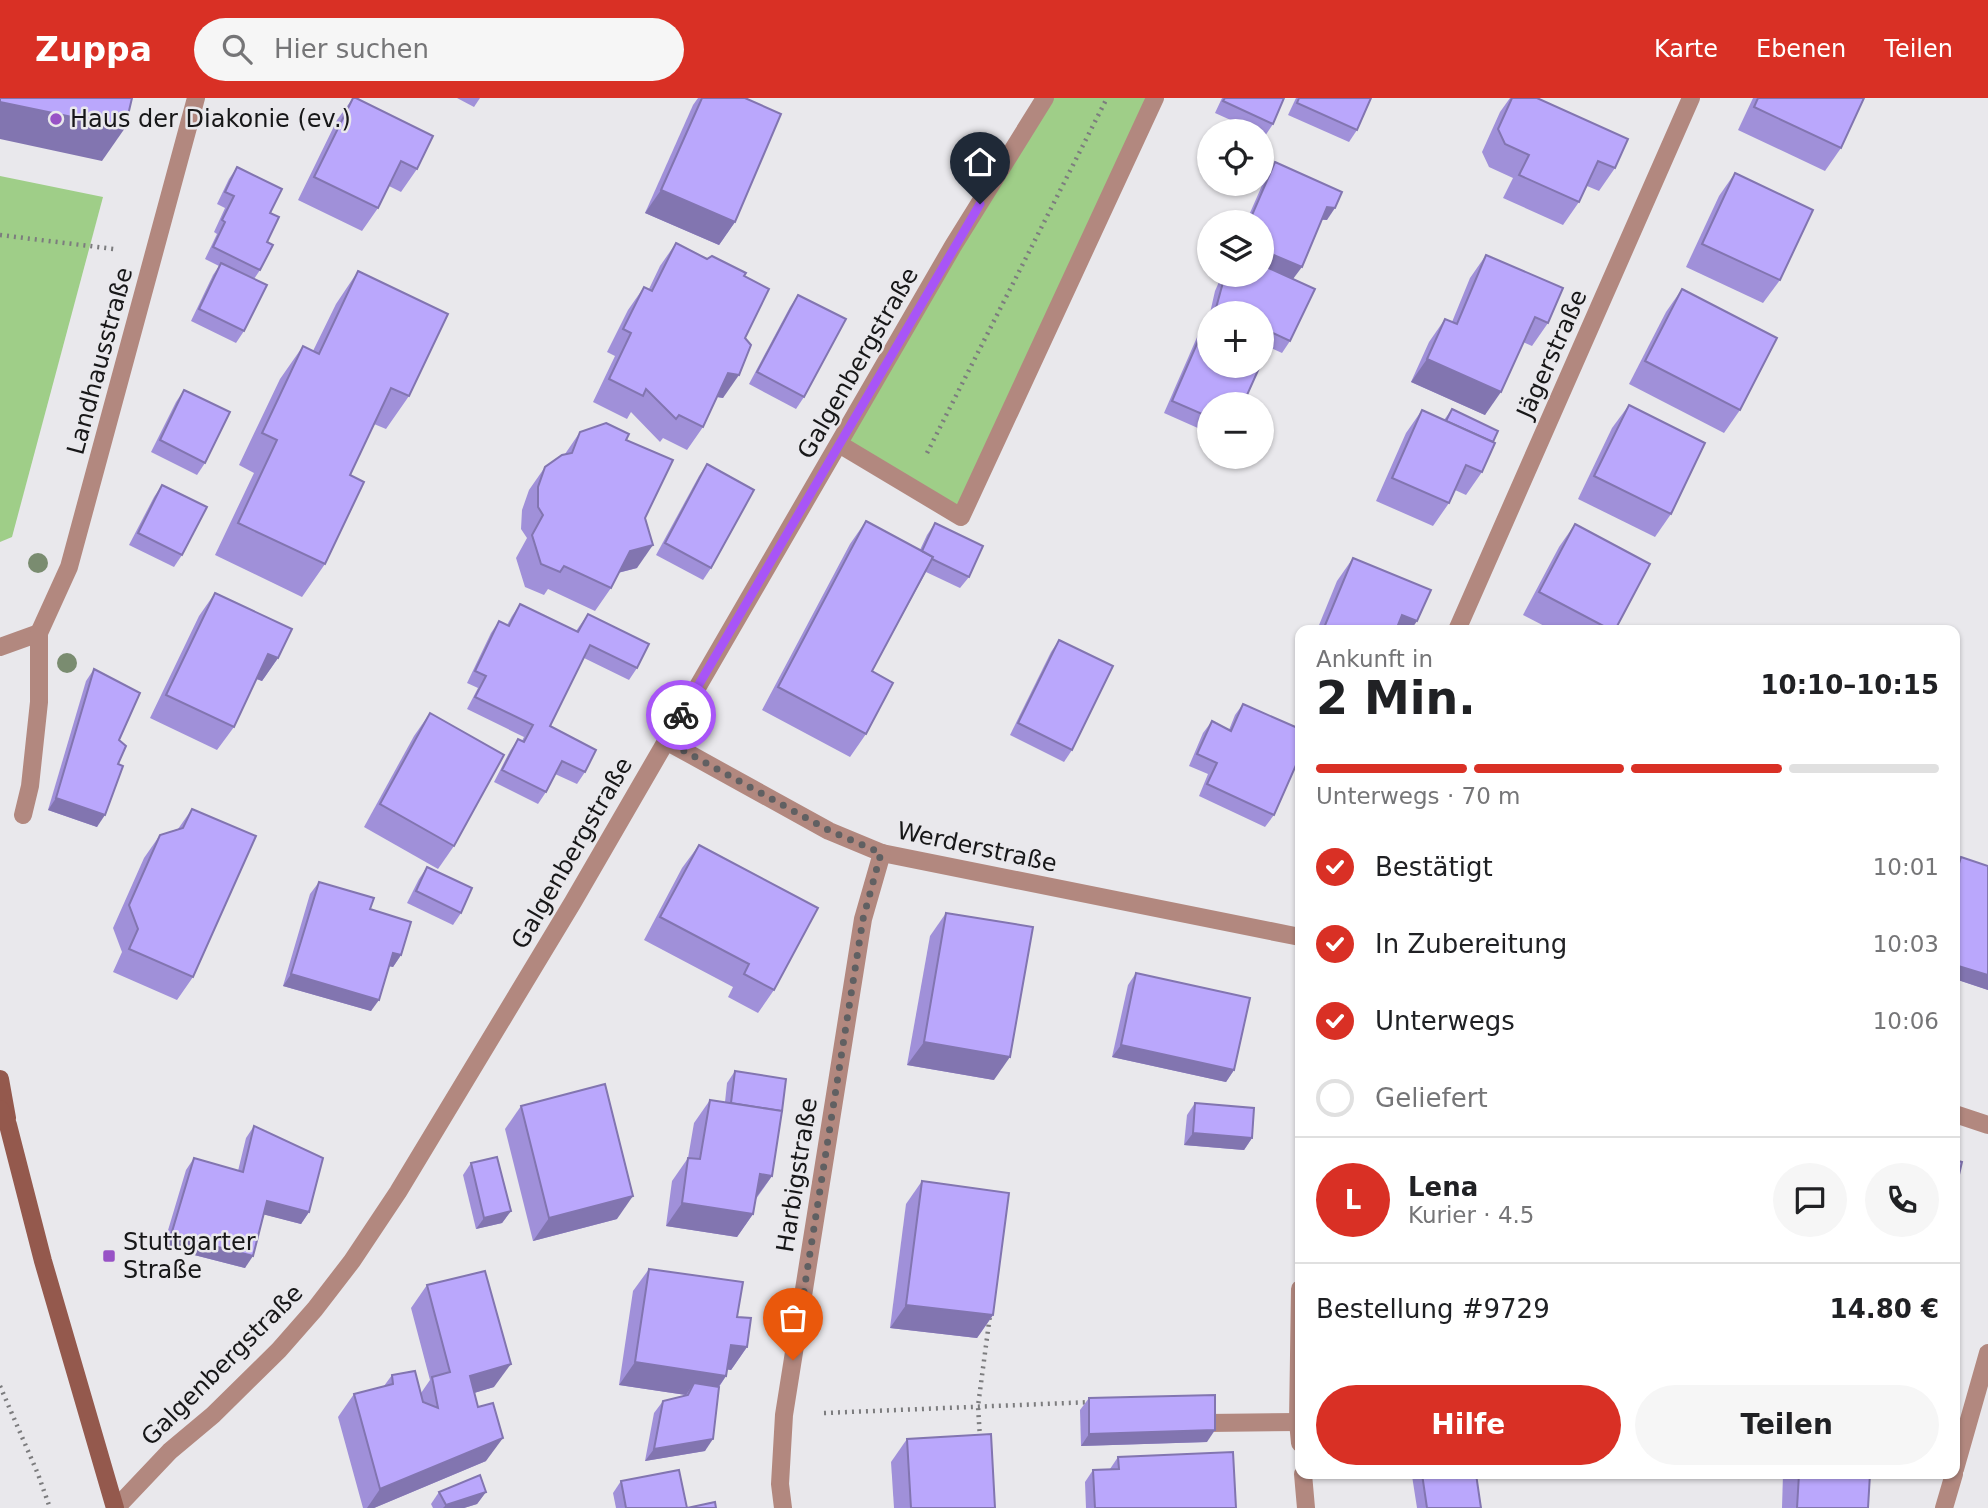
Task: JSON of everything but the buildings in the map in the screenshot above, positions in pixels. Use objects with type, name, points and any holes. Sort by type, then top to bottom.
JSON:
[{"type":"main road","points":[[0,1079],[4,1117],[115,1508]]},
{"type":"street","name":"Landhausstraße","points":[[23,814],[30,786],[39,702],[39,633],[69,566],[196,98]]},
{"type":"street","name":"Galgenbergstraße","points":[[115,1508],[170,1451],[213,1415],[279,1350],[352,1261],[398,1192],[573,902],[953,246],[1045,98]]},
{"type":"street","points":[[839,444],[961,517],[1156,98]]},
{"type":"street","name":"Jägerstraße","points":[[1459,625],[1691,98]]},
{"type":"street","points":[[0,647],[39,633]]},
{"type":"street","name":"Werderstraße","points":[[666,741],[830,831],[881,853],[1295,936]]},
{"type":"street","name":"Harbigstraße","points":[[782,1508],[779,1484],[784,1415],[863,919],[881,853]]},
{"type":"street","points":[[1960,1116],[1988,1125]]},
{"type":"street","points":[[1960,1450],[1988,1353]]},
{"type":"street","points":[[1207,1423],[1295,1422]]},
{"type":"street","points":[[1303,1479],[1306,1508]]},
{"type":"street","points":[[1944,1508],[1952,1479]]},
{"type":"path","points":[[910,486],[1107,98]]},
{"type":"path","points":[[0,234],[153,254]]},
{"type":"path","points":[[981,1444],[978,1406],[990,1314]]},
{"type":"path","points":[[0,1386],[50,1508]]},
{"type":"path","points":[[784,1415],[1093,1402]]},
{"type":"green space","points":[[1045,98],[1155,98],[961,517],[839,444]]},
{"type":"green space","points":[[0,176],[103,197],[12,537],[0,542]]},
{"type":"way so far","points":[[681,715],[666,741],[830,831],[881,853],[863,919],[793,1360]]},
{"type":"place","name":"Haus der Diakonie (ev.)","points":[[56,119]]},
{"type":"place","name":"Stuttgarter Straße","points":[[109,1256]]},
{"type":"route","points":[[681,715],[980,204]]}]
